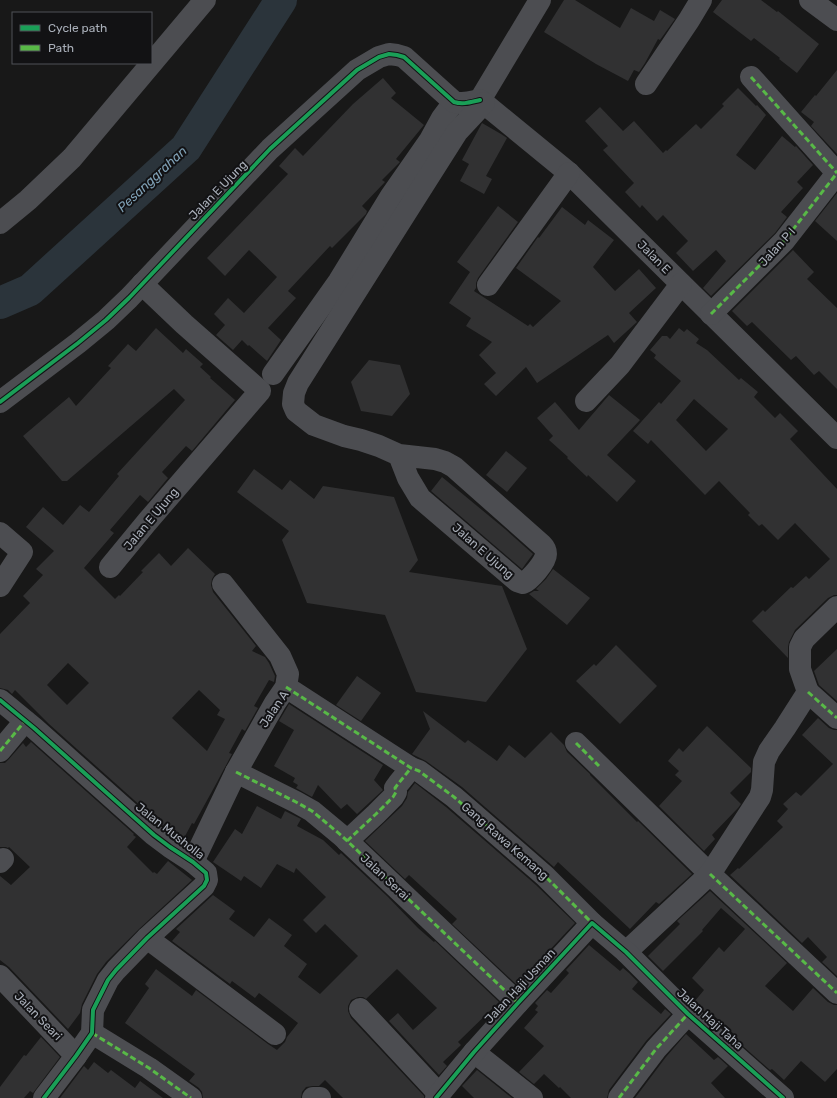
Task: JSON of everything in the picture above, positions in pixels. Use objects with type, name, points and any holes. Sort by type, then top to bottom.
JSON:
[{"type":"street","points":[[152,63],[205,0]]},
{"type":"street","points":[[273,374],[339,281],[387,203],[452,108],[482,101],[540,0]]},
{"type":"street","points":[[646,84],[701,0]]},
{"type":"street","points":[[810,0],[837,20]]},
{"type":"street","name":"Jalan E Ujung","points":[[0,402],[84,339],[106,320],[270,149],[357,70],[378,58],[389,54],[397,55],[404,58],[452,108]]},
{"type":"street","points":[[0,223],[28,200],[72,158],[151,64]]},
{"type":"street","name":"Jalan P I","points":[[711,314],[784,241],[837,173],[751,77]]},
{"type":"street","name":"Jalan E","points":[[482,101],[569,173],[837,438]]},
{"type":"street","name":"Jalan E Ujung","points":[[399,455],[408,478],[420,498],[517,581],[523,583],[530,579],[544,560],[546,554],[542,545],[454,467],[435,459],[399,455],[379,446],[344,436],[314,425],[296,411],[292,404],[298,383],[456,132],[482,101]]},
{"type":"street","points":[[488,285],[569,173]]},
{"type":"street","name":"Jalan E Ujung","points":[[110,567],[260,391],[184,324],[142,284]]},
{"type":"street","points":[[586,401],[620,365],[681,284]]},
{"type":"street","points":[[0,533],[22,552],[0,586]]},
{"type":"street","points":[[223,584],[280,656],[288,674],[286,687]]},
{"type":"street","points":[[837,608],[804,639],[800,647],[800,669],[808,692],[837,718]]},
{"type":"street","name":"Jalan A","points":[[193,862],[236,772],[274,703],[286,687],[411,768]]},
{"type":"street","points":[[592,923],[626,952],[710,874],[760,797],[764,762],[769,751],[808,692]]},
{"type":"street","name":"Jalan Musholla","points":[[0,700],[154,834],[206,873],[207,880],[204,886],[147,938],[108,980],[93,1010],[92,1032]]},
{"type":"street","points":[[0,750],[25,721]]},
{"type":"street","points":[[576,743],[710,874],[837,993]]},
{"type":"street","points":[[347,841],[393,797],[396,792],[395,788],[411,768]]},
{"type":"street","name":"Gang Rawa Kemang","points":[[411,768],[419,770],[459,802],[545,876],[592,923]]},
{"type":"street","name":"Jalan Serai","points":[[236,772],[312,811],[347,841],[518,1002]]},
{"type":"street","name":"Jalan Haji Usman","points":[[438,1096],[518,1002],[592,923]]},
{"type":"street","points":[[147,938],[275,1034]]},
{"type":"street","name":"Jalan Haji Taha","points":[[626,952],[688,1014],[783,1098]]},
{"type":"street","name":"Jalan Seari","points":[[0,976],[76,1056]]},
{"type":"street","points":[[360,1009],[438,1096]]},
{"type":"street","points":[[619,1098],[656,1049],[688,1014]]},
{"type":"street","points":[[44,1098],[92,1032],[149,1068],[191,1098]]},
{"type":"street","points":[[474,1052],[532,1098]]},
{"type":"street","points":[[313,1098],[320,1098]]},
{"type":"building","points":[[564,0],[575,0],[620,28],[631,8],[654,21],[660,10],[675,19],[660,40],[658,39],[639,72],[634,70],[628,81],[596,64],[544,32]]},
{"type":"building","points":[[722,0],[761,0],[777,12],[778,11],[819,44],[797,73],[754,38],[751,41],[713,12]]},
{"type":"building","points":[[837,70],[837,154],[811,126],[814,122],[801,112]]},
{"type":"building","points":[[383,78],[396,93],[391,98],[424,125],[396,159],[400,162],[382,180],[385,182],[362,206],[367,211],[366,214],[332,248],[330,246],[288,291],[296,298],[268,328],[281,340],[267,361],[242,340],[233,350],[216,335],[225,325],[214,314],[228,298],[244,313],[277,277],[249,250],[225,276],[207,258],[288,174],[279,166],[295,148],[303,156],[353,104]]},
{"type":"building","points":[[738,88],[766,115],[736,155],[755,170],[782,136],[795,147],[796,146],[813,165],[797,182],[803,188],[781,212],[787,217],[775,233],[711,296],[703,288],[726,261],[716,250],[693,271],[676,253],[688,241],[663,215],[657,221],[642,205],[640,208],[625,192],[634,183],[603,150],[608,146],[585,121],[600,107],[623,131],[634,121],[663,153],[696,124],[701,129],[724,106],[722,104]]},
{"type":"building","points":[[482,123],[507,138],[486,176],[492,179],[484,194],[460,181],[469,164],[462,160]]},
{"type":"building","points":[[837,193],[837,241],[815,221]]},
{"type":"building","points":[[498,206],[518,222],[478,278],[474,291],[528,326],[530,324],[533,327],[561,301],[516,268],[562,207],[585,225],[588,220],[614,240],[593,267],[615,291],[639,269],[656,288],[629,313],[637,322],[614,343],[608,335],[537,383],[526,367],[496,396],[484,384],[496,373],[479,355],[492,342],[466,326],[471,318],[449,303],[470,272],[457,262]]},
{"type":"building","points":[[793,250],[814,272],[807,279],[837,308],[837,389],[819,371],[814,375],[796,356],[791,360],[752,322],[747,326],[732,311]]},
{"type":"building","points":[[156,328],[183,353],[186,349],[203,364],[200,367],[235,400],[192,451],[186,446],[162,472],[168,478],[148,502],[140,495],[110,530],[114,533],[84,568],[115,599],[119,595],[120,596],[143,572],[141,571],[159,553],[171,566],[188,548],[215,574],[211,585],[213,592],[256,646],[252,651],[265,657],[275,676],[274,682],[269,680],[254,706],[258,708],[245,731],[242,729],[229,753],[232,754],[194,824],[192,823],[183,840],[162,825],[49,724],[15,690],[12,694],[8,690],[0,688],[0,634],[30,603],[23,596],[43,575],[36,569],[54,551],[26,527],[43,507],[63,525],[80,505],[89,512],[119,476],[117,474],[185,400],[174,389],[67,481],[62,481],[23,436],[69,397],[76,406],[111,368],[108,366],[128,344],[136,351]],"holes":[[[68,663],[89,683],[67,705],[47,685]],[[199,690],[220,710],[217,715],[225,719],[207,751],[172,718]]]},
{"type":"building","points":[[679,328],[684,332],[687,329],[699,339],[696,343],[707,350],[739,380],[741,378],[758,392],[754,397],[775,418],[780,413],[798,431],[790,439],[837,489],[837,595],[828,598],[795,630],[789,642],[788,658],[752,621],[763,610],[765,612],[791,587],[793,588],[806,576],[809,579],[830,559],[795,523],[778,540],[762,524],[759,526],[748,515],[750,513],[719,481],[705,495],[651,440],[648,444],[633,431],[659,402],[661,404],[681,381],[654,358],[656,355],[650,350],[662,336],[667,336],[670,339]],"holes":[[[694,399],[728,429],[706,451],[676,420]]]},
{"type":"building","points":[[369,360],[400,365],[410,394],[392,416],[361,411],[351,382]]},
{"type":"building","points":[[609,395],[640,420],[607,455],[636,481],[617,502],[588,475],[587,477],[549,440],[553,436],[537,418],[555,402],[579,430]]},
{"type":"building","points":[[506,451],[527,468],[507,492],[486,475]]},
{"type":"building","points":[[254,469],[282,490],[290,480],[314,499],[323,486],[394,497],[418,560],[409,572],[502,586],[527,649],[486,702],[416,692],[385,615],[307,603],[282,540],[289,531],[237,492]]},
{"type":"building","points":[[442,477],[533,554],[522,569],[431,491]]},
{"type":"building","points":[[553,569],[590,598],[567,625],[529,594],[534,591],[539,591],[536,589]]},
{"type":"building","points":[[616,645],[657,686],[620,724],[576,681],[594,664],[596,666]]},
{"type":"building","points":[[837,649],[837,701],[819,685],[814,671]]},
{"type":"building","points":[[357,676],[381,693],[361,721],[336,705]]},
{"type":"building","points":[[289,704],[383,765],[374,780],[383,790],[357,814],[347,804],[341,809],[318,785],[312,797],[296,788],[298,785],[293,782],[295,778],[274,766],[294,730],[279,721]]},
{"type":"building","points":[[423,711],[465,743],[468,740],[497,761],[509,745],[525,758],[551,732],[564,745],[567,752],[637,822],[638,821],[692,874],[659,904],[656,902],[630,929],[558,862],[554,867],[462,787],[426,761],[412,754],[430,729]]},
{"type":"building","points":[[818,718],[829,728],[837,730],[837,976],[822,962],[827,957],[808,937],[802,943],[730,875],[738,868],[739,869],[783,827],[777,821],[788,809],[783,804],[796,792],[801,796],[833,764],[802,735]]},
{"type":"building","points":[[707,726],[751,768],[751,772],[730,793],[741,804],[712,835],[715,839],[704,851],[659,806],[682,781],[675,775],[679,771],[668,761],[679,748],[683,752]]},
{"type":"building","points":[[31,742],[134,834],[133,835],[136,837],[127,847],[153,873],[154,872],[157,874],[168,861],[192,880],[106,962],[97,974],[82,1004],[80,1013],[68,1029],[9,967],[0,960],[0,876],[11,885],[30,867],[9,847],[0,847],[0,763],[5,763],[23,743],[26,747]]},
{"type":"building","points":[[415,783],[446,807],[536,885],[575,923],[517,985],[452,924],[457,919],[409,875],[405,879],[365,841],[402,806],[407,798],[408,792]]},
{"type":"building","points":[[257,806],[281,819],[285,811],[301,819],[297,826],[323,840],[339,855],[341,853],[387,896],[418,928],[434,942],[435,941],[499,1002],[458,1042],[461,1045],[443,1062],[447,1066],[439,1075],[389,1021],[398,1013],[413,1030],[437,1008],[397,969],[366,999],[363,997],[358,997],[351,1000],[348,1006],[348,1011],[351,1018],[424,1096],[424,1098],[343,1098],[325,1080],[319,1086],[306,1087],[302,1092],[301,1098],[203,1098],[202,1092],[199,1088],[189,1081],[195,1074],[125,1023],[149,988],[145,984],[156,969],[192,996],[196,990],[277,1050],[285,1042],[298,1023],[259,993],[255,998],[232,981],[230,984],[172,941],[180,932],[176,929],[213,895],[235,911],[229,919],[254,937],[269,918],[292,935],[284,946],[307,964],[298,977],[320,994],[358,956],[325,924],[316,933],[303,920],[326,897],[296,868],[294,873],[277,864],[261,888],[244,876],[241,881],[213,862],[235,829],[242,834]]},
{"type":"building","points":[[710,891],[787,963],[765,986],[793,1011],[813,988],[828,1002],[837,1005],[837,1069],[825,1082],[801,1061],[784,1080],[772,1069],[770,1070],[736,1040],[737,1038],[734,1036],[735,1035],[711,1013],[709,1016],[694,1002],[704,990],[692,978],[719,947],[724,952],[745,929],[721,908],[702,930],[703,931],[663,971],[648,956],[680,924],[677,921]]},
{"type":"building","points":[[589,945],[620,971],[623,968],[629,973],[638,982],[632,989],[661,1014],[665,1009],[671,1014],[646,1041],[609,1090],[607,1098],[571,1098],[544,1074],[534,1084],[519,1072],[544,1046],[524,1028],[538,1012],[535,1010],[538,1006],[535,1003],[547,990],[551,993],[569,973],[566,970]]},
{"type":"building","points":[[686,1034],[714,1060],[718,1057],[728,1066],[711,1083],[725,1098],[635,1098],[666,1057]]},
{"type":"building","points":[[41,1037],[60,1057],[33,1093],[30,1091],[24,1098],[0,1098],[0,1087],[24,1055],[26,1056]]},
{"type":"building","points":[[94,1062],[108,1073],[111,1070],[135,1088],[140,1081],[163,1098],[60,1098],[84,1066],[88,1070]]},
{"type":"building","points":[[477,1070],[512,1098],[474,1098],[462,1086]]},
{"type":"waterway","name":"Pesanggrahan","points":[[0,303],[30,290],[186,148],[281,0]]},
{"type":"marked path","points":[[751,77],[837,173]]},
{"type":"marked path","points":[[711,314],[784,241],[837,173]]},
{"type":"marked path","points":[[286,687],[411,768],[419,771],[454,797],[545,876],[592,923]]},
{"type":"marked path","points":[[808,692],[837,718]]},
{"type":"marked path","points":[[0,751],[25,721]]},
{"type":"marked path","points":[[576,743],[599,766]]},
{"type":"marked path","points":[[347,841],[393,797],[396,792],[395,788],[411,768]]},
{"type":"marked path","points":[[236,772],[312,811],[342,836],[518,1003]]},
{"type":"marked path","points":[[710,874],[837,993]]},
{"type":"marked path","points":[[619,1098],[656,1049],[688,1014]]},
{"type":"marked path","points":[[92,1033],[149,1068],[191,1098]]},
{"type":"cycle path","points":[[0,402],[106,320],[129,298],[270,149],[357,70],[379,57],[389,54],[397,55],[404,57],[454,102],[464,103],[480,100]]},
{"type":"cycle path","points":[[0,700],[34,728],[154,835],[193,862],[206,873],[207,880],[204,886],[147,938],[108,980],[93,1010],[92,1033],[44,1098]]},
{"type":"cycle path","points":[[436,1098],[474,1052],[592,923],[626,952],[688,1014],[783,1098]]}]
